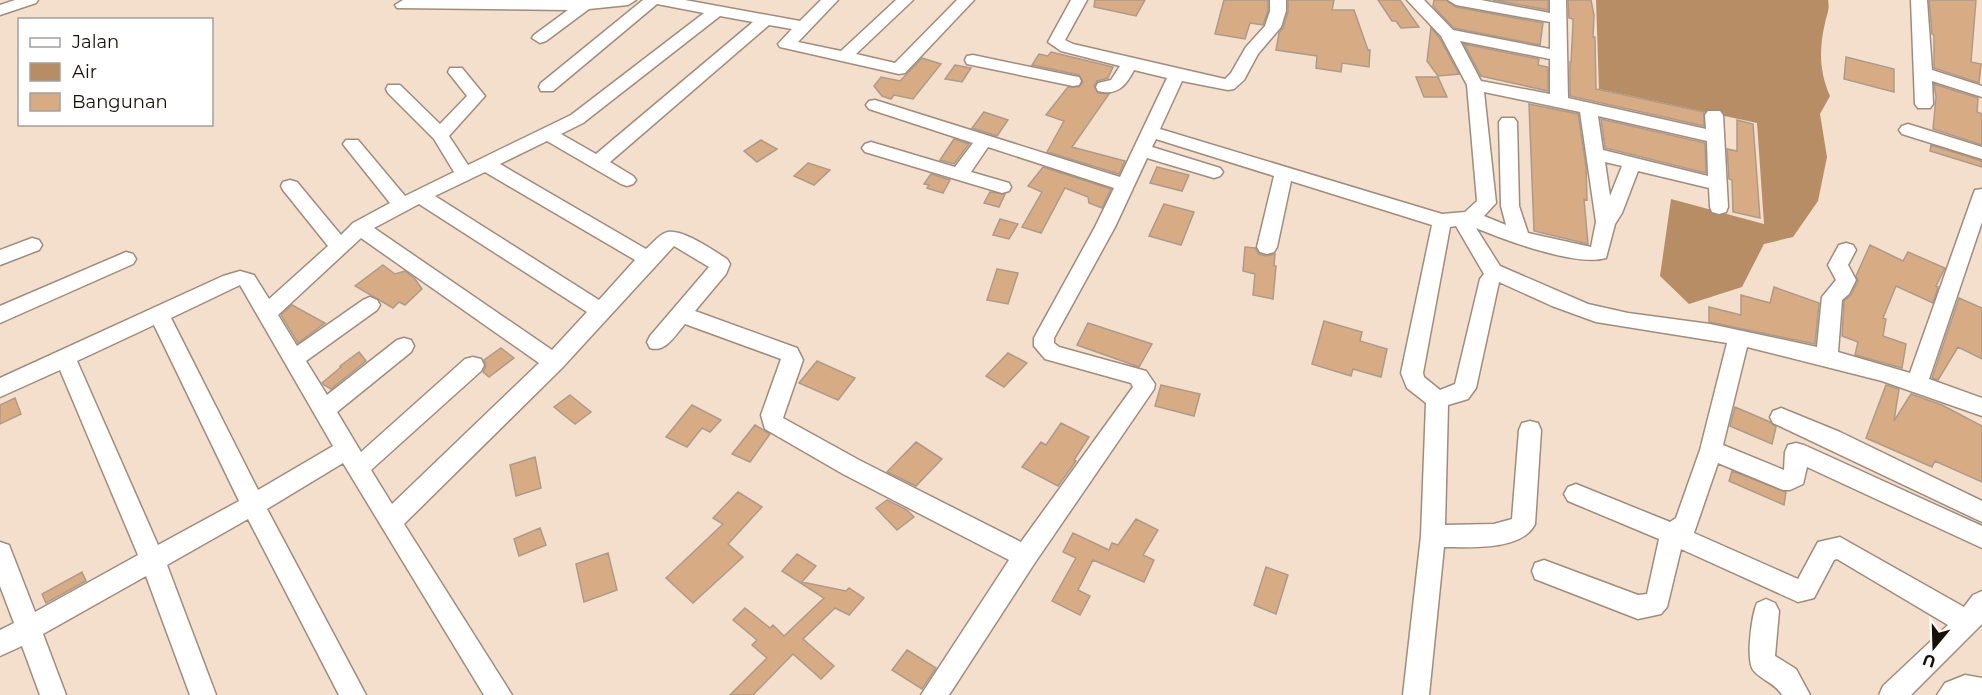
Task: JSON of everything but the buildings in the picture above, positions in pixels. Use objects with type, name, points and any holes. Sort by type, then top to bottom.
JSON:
[{"type":"street","points":[[0,2],[5,0]]},
{"type":"street","points":[[0,10],[30,0]]},
{"type":"street","points":[[403,5],[585,4],[628,0]]},
{"type":"street","points":[[547,87],[653,0]]},
{"type":"street","points":[[659,0],[802,26]]},
{"type":"street","points":[[830,0],[786,44],[899,69],[966,0]]},
{"type":"street","points":[[844,57],[905,0]]},
{"type":"street","points":[[1079,0],[1056,42],[1067,48],[1129,64],[1228,85],[1241,75],[1246,60],[1275,27],[1279,14],[1278,0]]},
{"type":"street","points":[[1414,0],[1448,34],[1475,85],[1487,203]]},
{"type":"street","points":[[1456,0],[1559,19]]},
{"type":"street","points":[[1558,0],[1559,101]]},
{"type":"street","points":[[1919,0],[1924,104]]},
{"type":"street","points":[[540,38],[585,4]]},
{"type":"street","points":[[267,314],[360,228],[577,119],[716,11]]},
{"type":"street","points":[[598,162],[765,20]]},
{"type":"street","points":[[1448,34],[1557,56]]},
{"type":"street","points":[[1048,77],[1067,48]]},
{"type":"street","points":[[973,60],[1072,81]]},
{"type":"street","points":[[1104,87],[1113,89],[1117,87],[1129,64]]},
{"type":"street","points":[[440,135],[476,96],[456,72]]},
{"type":"street","points":[[1924,73],[1982,92]]},
{"type":"street","points":[[934,695],[1025,555],[1143,389],[1144,384],[1138,377],[1052,353],[1044,346],[1044,338],[1105,227],[1177,75]]},
{"type":"street","points":[[1475,85],[1559,101],[1715,137]]},
{"type":"street","points":[[394,89],[440,135],[465,174]]},
{"type":"street","points":[[875,105],[1124,185]]},
{"type":"street","points":[[1146,141],[1284,172],[1520,238],[1592,254],[1599,253],[1606,222],[1588,108]]},
{"type":"street","points":[[1714,115],[1719,207]]},
{"type":"street","points":[[1508,122],[1510,206],[1520,238]]},
{"type":"street","points":[[1908,130],[1982,153]]},
{"type":"street","points":[[548,134],[627,180]]},
{"type":"street","points":[[960,174],[983,141]]},
{"type":"street","points":[[1146,141],[1214,172]]},
{"type":"street","points":[[352,144],[411,201],[602,312]]},
{"type":"street","points":[[871,148],[954,175],[960,174],[1002,187]]},
{"type":"street","points":[[1596,154],[1717,184]]},
{"type":"street","points":[[1606,222],[1613,213],[1632,163]]},
{"type":"street","points":[[486,164],[648,259]]},
{"type":"street","points":[[1267,247],[1284,172]]},
{"type":"street","points":[[290,186],[340,247]]},
{"type":"street","points":[[1917,382],[1973,250],[1982,195]]},
{"type":"street","points":[[1437,400],[1415,382],[1412,374],[1458,219],[1487,203],[1510,206]]},
{"type":"street","points":[[1458,219],[1493,271],[1580,309],[1827,358],[1917,382],[1982,407]]},
{"type":"street","points":[[360,228],[554,362]]},
{"type":"street","points":[[390,522],[554,362],[648,259],[670,238],[677,239],[720,264],[657,342]]},
{"type":"street","points":[[0,258],[32,245]]},
{"type":"street","points":[[1827,358],[1832,297],[1842,289],[1846,279],[1838,265],[1846,250]]},
{"type":"street","points":[[0,315],[126,259]]},
{"type":"street","points":[[0,388],[240,278],[247,280],[390,522],[499,695]]},
{"type":"street","points":[[1437,400],[1460,393],[1465,388],[1490,279]]},
{"type":"street","points":[[294,359],[370,305]]},
{"type":"street","points":[[681,314],[790,354],[792,360],[772,415],[773,423],[851,467],[1025,555]]},
{"type":"street","points":[[159,315],[253,505],[353,695]]},
{"type":"street","points":[[1544,571],[1638,607],[1652,606],[1658,599],[1672,534],[1686,525],[1711,450],[1738,339]]},
{"type":"street","points":[[324,410],[404,346]]},
{"type":"street","points":[[64,357],[153,561],[203,695]]},
{"type":"street","points":[[0,644],[253,505],[352,459],[473,365]]},
{"type":"street","points":[[1416,695],[1433,536],[1437,400]]},
{"type":"street","points":[[1781,417],[1832,439],[1982,512]]},
{"type":"street","points":[[1433,536],[1505,534],[1516,531],[1523,524],[1530,430]]},
{"type":"street","points":[[1711,450],[1783,480],[1795,477],[1796,452],[1982,537]]},
{"type":"street","points":[[1576,494],[1798,591],[1805,590],[1827,550],[1840,548],[1975,613],[1893,695]]},
{"type":"street","points":[[1937,517],[1945,495]]},
{"type":"street","points":[[0,553],[53,695]]},
{"type":"street","points":[[1766,610],[1762,662],[1786,678],[1797,695]]},
{"type":"street","points":[[1950,695],[1957,688],[1966,686],[1982,692]]},
{"type":"water","points":[[1596,0],[1828,0],[1821,60],[1830,96],[1820,114],[1827,157],[1818,201],[1793,237],[1764,244],[1742,287],[1689,304],[1660,276],[1671,199],[1764,224],[1757,123],[1599,89]]}]
